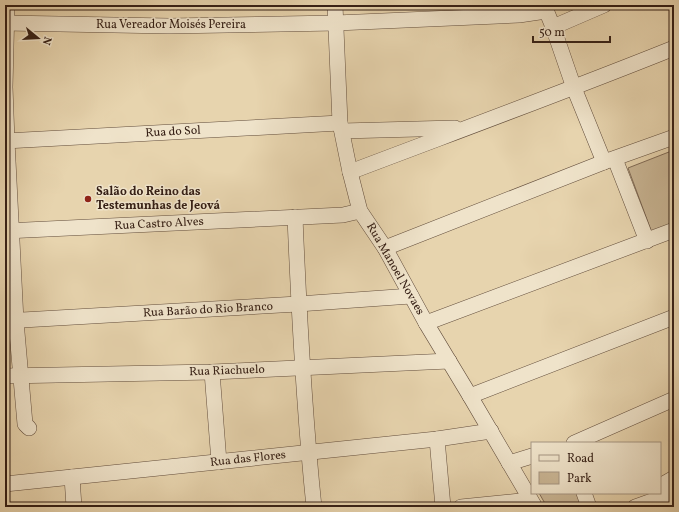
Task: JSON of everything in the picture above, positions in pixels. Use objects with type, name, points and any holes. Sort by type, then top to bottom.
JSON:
[{"type":"street","points":[[7,5],[5,87],[10,321],[20,376],[25,424],[29,428]]},
{"type":"street","name":"Rua Manoel Novaes","points":[[335,5],[341,127],[360,211],[385,248],[426,323],[491,431],[532,503]]},
{"type":"street","points":[[553,27],[604,5]]},
{"type":"street","points":[[545,8],[574,88],[647,241]]},
{"type":"street","name":"Rua Vereador Moisés Pereira","points":[[6,23],[169,26],[336,22],[519,15],[545,8]]},
{"type":"street","points":[[350,172],[466,127],[574,88],[674,48]]},
{"type":"street","name":"Rua do Sol","points":[[6,141],[341,127],[466,127]]},
{"type":"street","points":[[385,248],[674,137]]},
{"type":"street","name":"Rua Castro Alves","points":[[9,231],[343,215],[360,211]]},
{"type":"street","points":[[295,217],[298,304],[308,452],[314,507]]},
{"type":"street","points":[[426,323],[674,230]]},
{"type":"street","name":"Rua Barão do Rio Branco","points":[[10,321],[411,296]]},
{"type":"street","points":[[470,396],[674,317]]},
{"type":"street","name":"Rua Riachuelo","points":[[5,376],[212,372],[449,361]]},
{"type":"street","points":[[212,372],[219,462]]},
{"type":"street","points":[[576,442],[674,399]]},
{"type":"street","name":"Rua das Flores","points":[[5,484],[437,440],[491,431]]},
{"type":"street","points":[[437,440],[443,507]]},
{"type":"street","points":[[509,463],[531,456]]},
{"type":"street","points":[[72,478],[74,507]]},
{"type":"street","points":[[661,485],[674,478]]},
{"type":"street","points":[[635,507],[674,493]]},
{"type":"street","points":[[584,494],[589,507]]},
{"type":"street","points":[[622,507],[645,494]]},
{"type":"street","points":[[461,507],[532,503]]},
{"type":"green space","points":[[674,150],[674,224],[652,233],[628,168]]},
{"type":"green space","points":[[540,494],[580,494],[584,507],[547,507]]},
{"type":"place","name":"Salão do Reino das Testemunhas de Jeová","points":[[88,199]]}]
